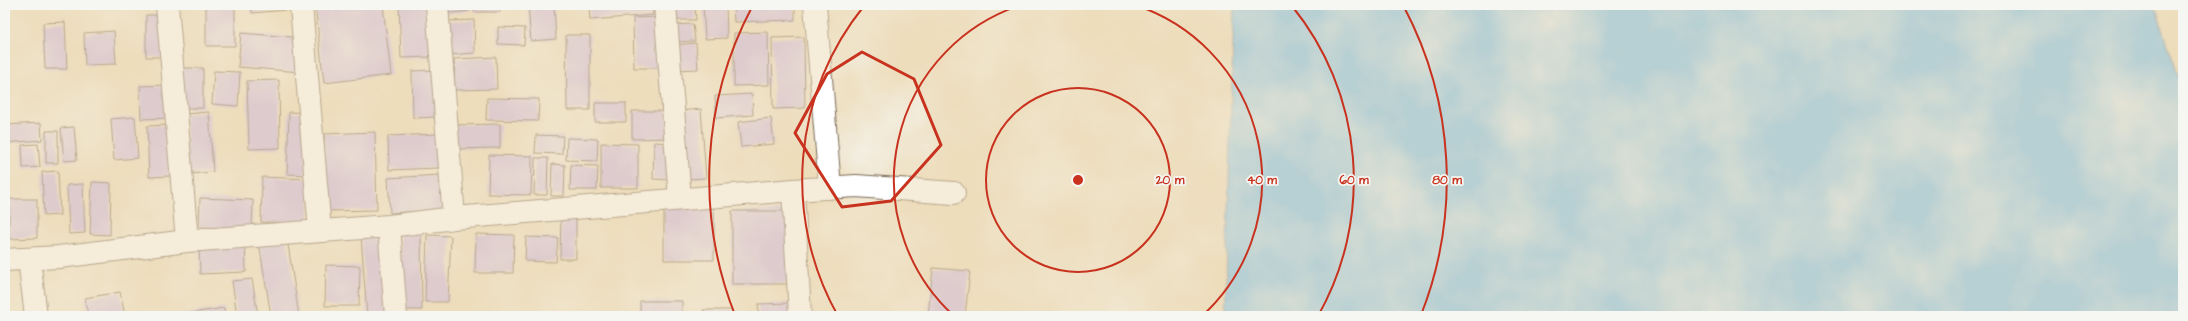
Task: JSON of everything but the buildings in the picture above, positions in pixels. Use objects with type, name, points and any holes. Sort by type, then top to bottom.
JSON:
[{"type":"street","points":[[167,5],[186,241]]},
{"type":"street","points":[[301,5],[320,231]]},
{"type":"street","points":[[437,5],[454,218]]},
{"type":"street","points":[[665,5],[680,199]]},
{"type":"street","points":[[815,5],[830,188]]},
{"type":"street","points":[[5,260],[29,259],[186,241],[389,226],[454,218],[793,190],[856,186],[954,193]]},
{"type":"street","points":[[793,190],[800,316]]},
{"type":"street","points":[[389,226],[396,316]]},
{"type":"street","points":[[29,259],[36,316]]},
{"type":"highlighted area","points":[[862,52],[914,79],[941,145],[891,201],[842,207],[795,133],[827,74]]},
{"type":"water","points":[[1234,5],[2155,5],[2183,90],[2183,316],[1225,316]]}]
